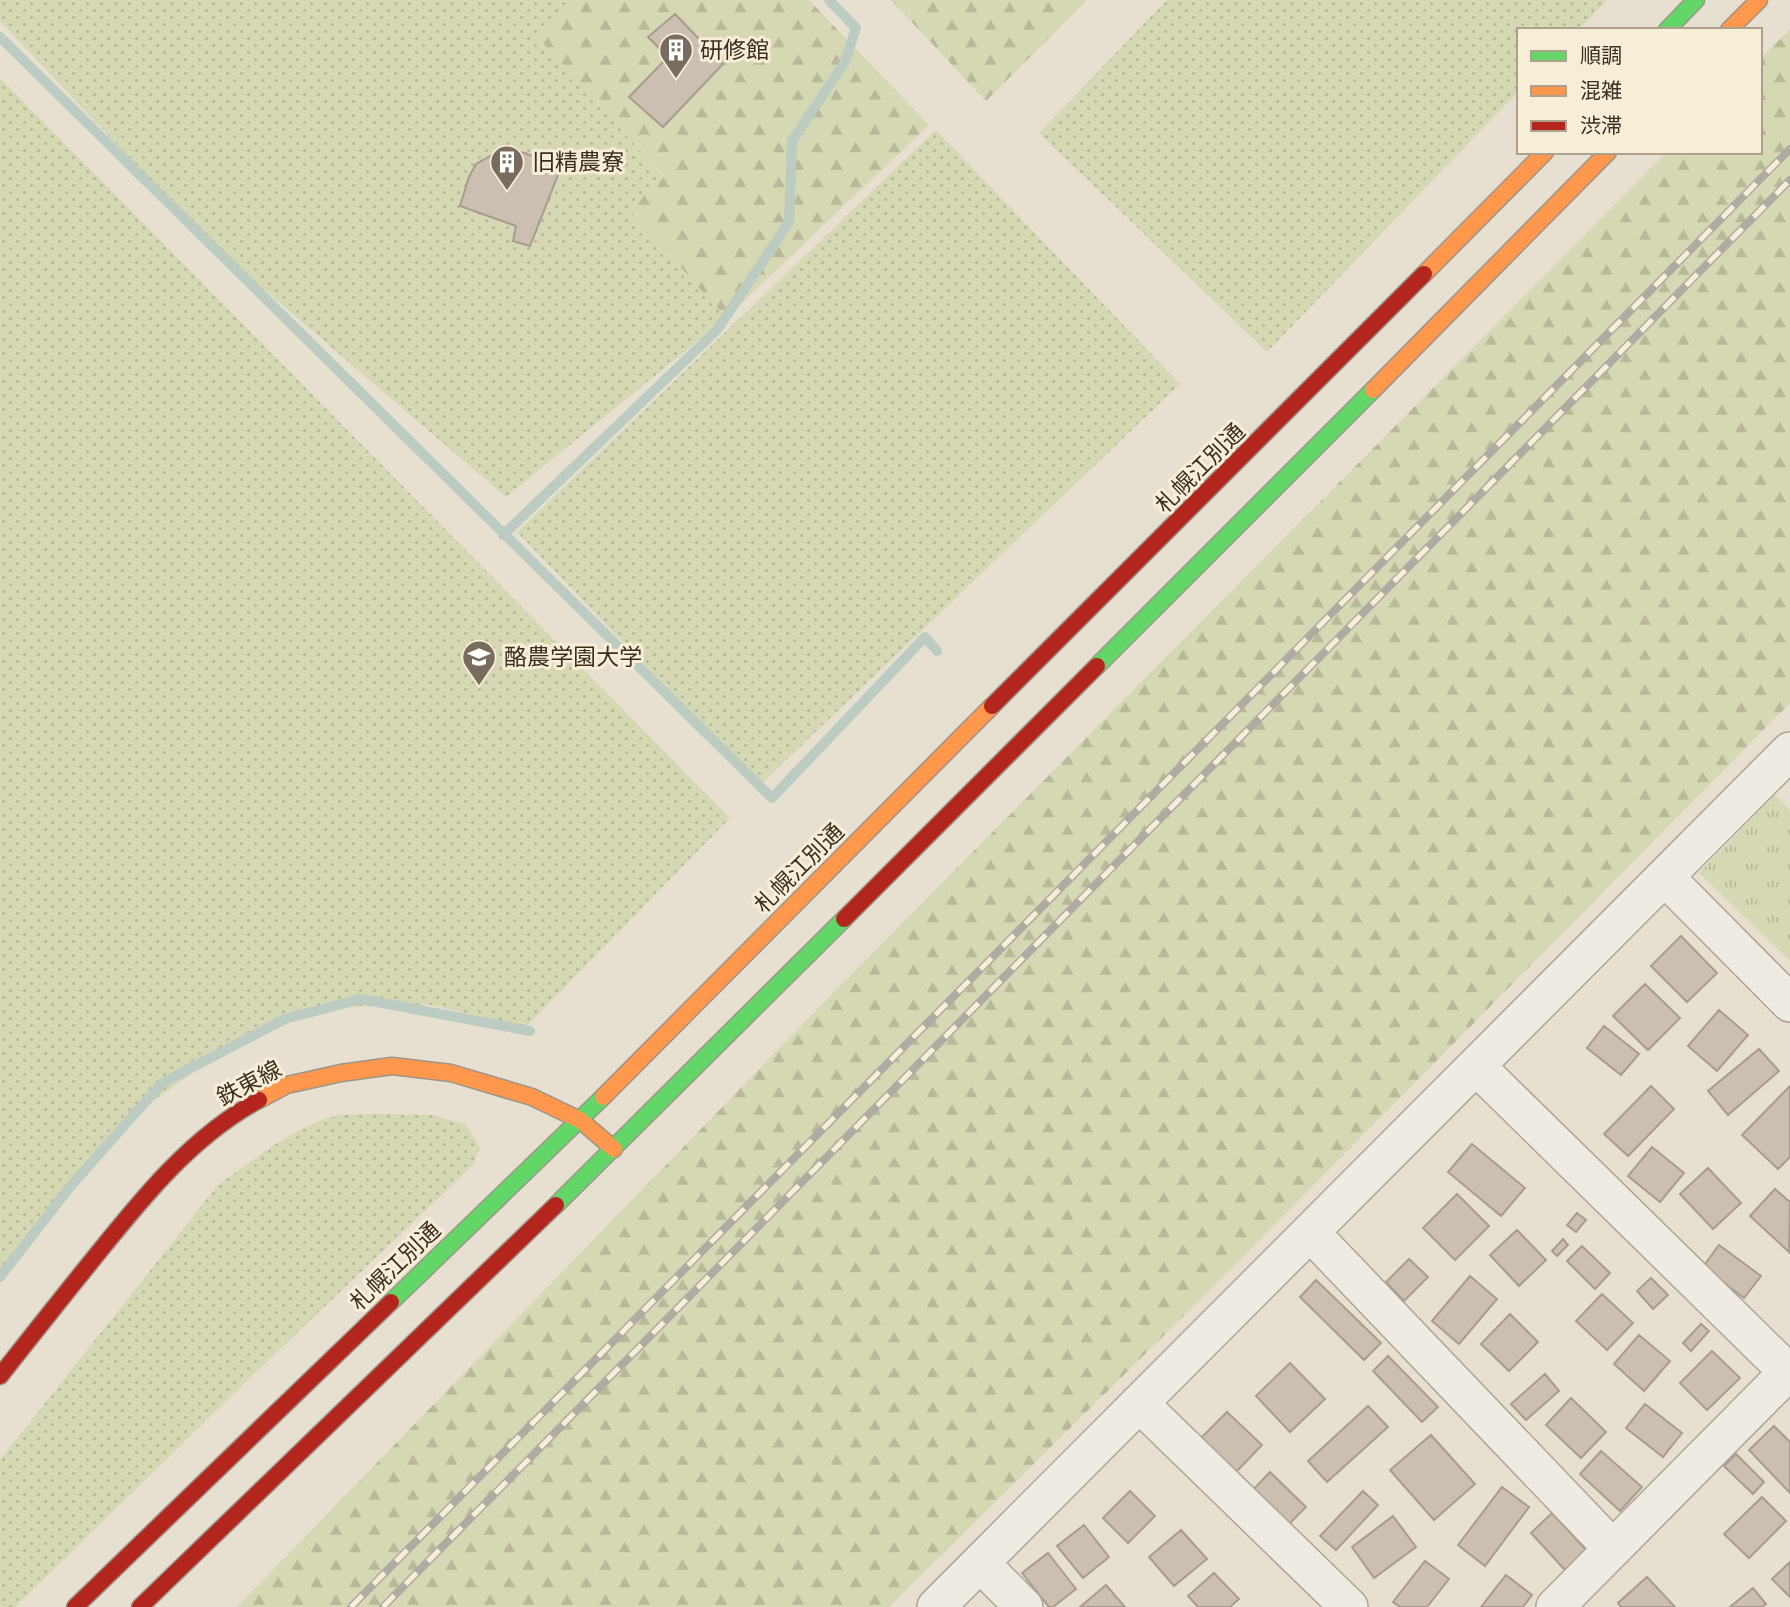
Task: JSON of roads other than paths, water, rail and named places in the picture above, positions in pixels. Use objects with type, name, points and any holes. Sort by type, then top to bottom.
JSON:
[{"type":"main road","points":[[1669,28],[1696,0]]},
{"type":"main road","points":[[1731,28],[1759,0]]},
{"type":"main road","name":"札幌江別通","points":[[75,1607],[580,1120],[1543,154]]},
{"type":"main road","points":[[140,1607],[614,1149],[1310,454],[1606,154]]},
{"type":"main road","name":"鉄東線","points":[[0,1376],[130,1213],[195,1144],[238,1111],[287,1085],[341,1073],[392,1066],[451,1073],[510,1089],[580,1120],[614,1149]]},
{"type":"street","points":[[936,1607],[1790,751]]},
{"type":"street","points":[[1665,877],[1790,1003]]},
{"type":"street","points":[[1476,1066],[1789,1373],[1555,1607]]},
{"type":"street","points":[[1310,1232],[1612,1549]]},
{"type":"street","points":[[1139,1403],[1349,1607]]},
{"type":"street","points":[[980,1563],[1024,1607]]},
{"type":"waterway","points":[[503,535],[717,330],[789,222],[792,141],[845,62],[856,28],[829,0]]},
{"type":"waterway","points":[[0,37],[772,798],[925,637],[937,651]]},
{"type":"waterway","points":[[0,1277],[70,1187],[162,1083],[285,1019],[361,999],[530,1031]]},
{"type":"railway","points":[[351,1607],[1790,149]]},
{"type":"railway","points":[[383,1607],[1790,180]]},
{"type":"place","name":"研修館","points":[[676,80]]},
{"type":"place","name":"旧精農寮","points":[[507,192]]},
{"type":"place","name":"酪農学園大学","points":[[479,687]]}]
